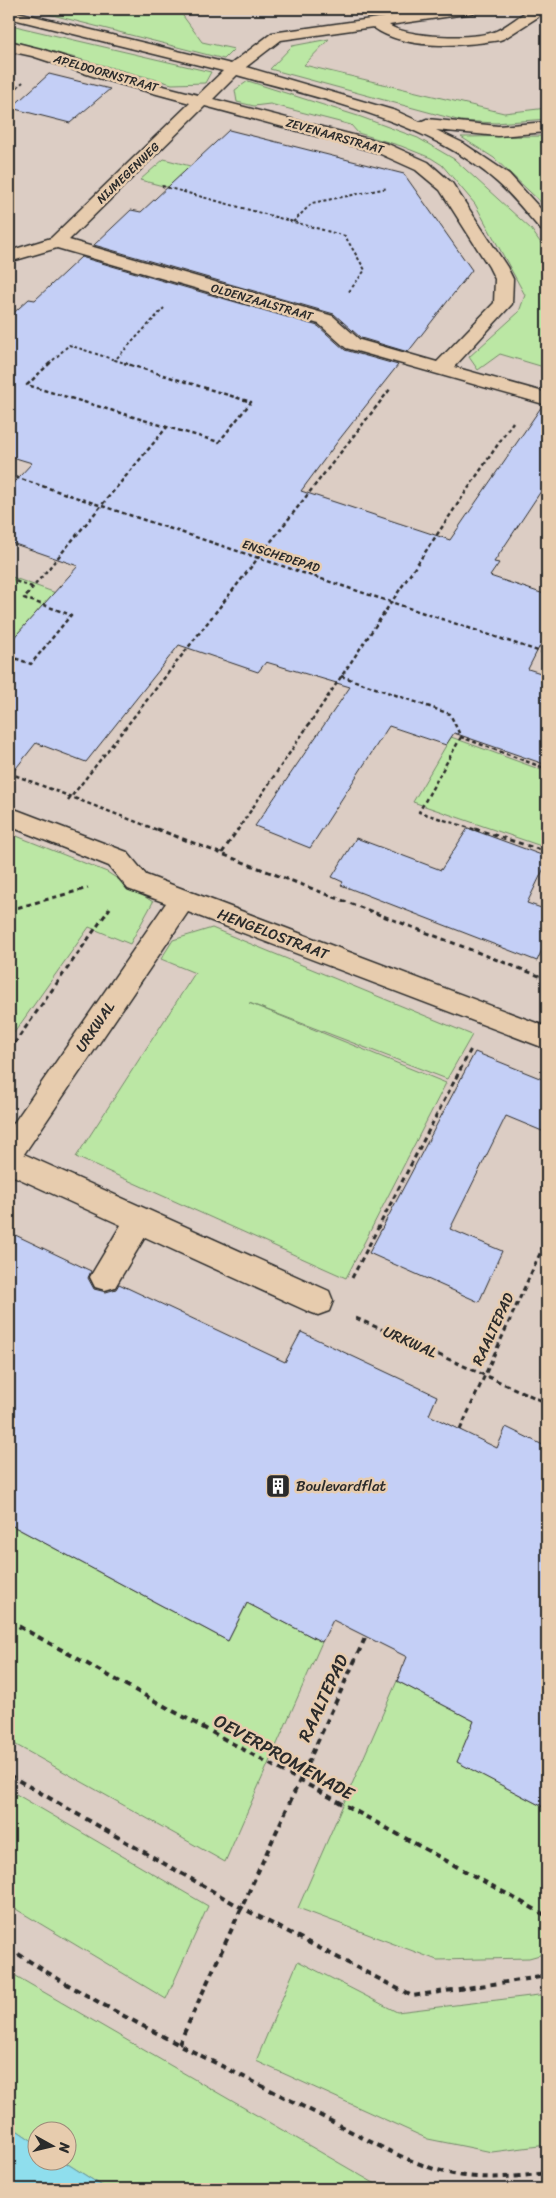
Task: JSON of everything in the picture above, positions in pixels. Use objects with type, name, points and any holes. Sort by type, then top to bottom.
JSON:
[{"type":"street","name":"NIJMEGENWEG","points":[[9,257],[57,242],[234,69],[278,36],[473,9]]},
{"type":"street","points":[[376,22],[389,32],[416,38],[466,41],[500,35],[533,14],[534,9]]},
{"type":"street","points":[[9,14],[234,69],[320,92],[399,118],[457,146],[503,178],[547,226]]},
{"type":"street","name":"APELDOORNSTRAAT","points":[[9,46],[36,52],[111,77],[203,100]]},
{"type":"street","name":"ZEVENAARSTRAAT","points":[[203,100],[382,148],[422,166],[446,187],[504,279],[503,304],[442,368]]},
{"type":"street","points":[[399,118],[448,127],[498,130],[547,127]]},
{"type":"street","name":"OLDENZAALSTRAAT","points":[[57,242],[326,320],[353,344],[539,397]]},
{"type":"street","name":"HENGELOSTRAAT","points":[[9,816],[118,859],[137,882],[547,1038]]},
{"type":"street","name":"URKWAL","points":[[9,1153],[182,900]]},
{"type":"street","points":[[9,1161],[318,1301]]},
{"type":"street","points":[[105,1277],[139,1221]]},
{"type":"path","points":[[125,176],[345,236],[365,270],[326,320]]},
{"type":"path","points":[[293,222],[312,203],[435,178]]},
{"type":"path","points":[[115,360],[190,280]]},
{"type":"path","points":[[69,345],[115,360],[252,402],[219,442],[27,385],[69,345]]},
{"type":"path","points":[[45,830],[413,360]]},
{"type":"path","points":[[222,853],[391,602],[539,397]]},
{"type":"path","points":[[9,656],[30,664],[71,615],[24,598],[167,427]]},
{"type":"path","name":"ENSCHEDEPAD","points":[[9,475],[547,654]]},
{"type":"path","points":[[9,579],[32,587]]},
{"type":"path","points":[[341,676],[450,714],[460,737],[547,769]]},
{"type":"path","points":[[460,737],[419,812],[544,851],[547,845]]},
{"type":"path","points":[[9,773],[547,979]]},
{"type":"path","points":[[9,1051],[133,877]]},
{"type":"path","points":[[9,910],[90,887],[117,899]]},
{"type":"path","points":[[350,1283],[488,1015]]},
{"type":"path","name":"RAALTEPAD","points":[[460,1430],[547,1238]]},
{"type":"path","name":"URKWAL","points":[[354,1316],[547,1403]]},
{"type":"path","name":"OEVERPROMENADE","points":[[9,1621],[547,1916]]},
{"type":"path","name":"RAALTEPAD","points":[[179,2044],[366,1636]]},
{"type":"path","points":[[9,1775],[242,1908],[412,1996],[547,1976]]},
{"type":"path","points":[[9,1948],[51,1976],[179,2044],[408,2160],[452,2174],[508,2178],[547,2173]]},
{"type":"green space","points":[[29,9],[178,9],[202,42],[234,49],[224,59]]},
{"type":"green space","points":[[9,24],[211,72],[205,83],[172,84],[9,40]]},
{"type":"green space","points":[[329,39],[304,65],[504,113],[547,108],[547,119],[496,123],[461,121],[270,69],[292,46]]},
{"type":"green space","points":[[248,81],[361,117],[418,138],[454,159],[531,229],[547,252],[547,368],[500,354],[478,370],[469,357],[519,312],[525,295],[475,204],[442,165],[431,158],[401,146],[358,133],[351,125],[270,104],[254,106],[237,102],[235,90]]},
{"type":"green space","points":[[547,136],[547,208],[494,158],[461,137]]},
{"type":"green space","points":[[164,159],[317,200],[351,235],[140,180]]},
{"type":"green space","points":[[9,576],[78,601],[26,660],[9,654]]},
{"type":"green space","points":[[451,737],[547,772],[547,842],[544,847],[413,802]]},
{"type":"green space","points":[[9,833],[107,872],[153,902],[130,944],[89,927],[9,1040]]},
{"type":"green space","points":[[212,928],[472,1035],[447,1079],[249,1003],[446,1083],[346,1278],[76,1157],[195,973],[161,959],[173,940]]},
{"type":"green space","points":[[9,1524],[228,1641],[247,1603],[322,1642],[225,1862],[9,1741]]},
{"type":"green space","points":[[397,1681],[474,1721],[458,1762],[547,1809],[547,1953],[529,1958],[437,1960],[298,1908]]},
{"type":"green space","points":[[9,1790],[208,1906],[166,1999],[9,1905]]},
{"type":"green space","points":[[298,1961],[397,2012],[547,1994],[547,2145],[492,2152],[428,2139],[256,2061]]},
{"type":"green space","points":[[9,1972],[379,2186],[389,2189],[107,2189],[77,2170],[78,2120],[28,2120],[28,2138],[9,2125]]},
{"type":"water","points":[[9,2125],[28,2138],[28,2170],[77,2170],[107,2189],[9,2189]]},
{"type":"building","points":[[49,74],[110,89],[70,123],[11,108]]},
{"type":"building","points":[[229,130],[404,174],[472,270],[408,352],[361,338],[334,314],[94,245],[131,210],[141,212]]},
{"type":"building","points":[[81,257],[318,326],[345,350],[398,365],[301,491],[450,540],[542,406],[547,407],[547,482],[494,562],[499,563],[490,576],[547,595],[547,632],[528,669],[547,675],[547,765],[454,733],[446,745],[389,726],[310,848],[255,826],[350,687],[266,662],[258,672],[179,645],[86,762],[36,743],[9,777],[9,643],[78,566],[9,542],[9,488],[32,463],[9,456],[9,317],[29,299],[35,300]]},
{"type":"building","points":[[468,828],[547,857],[547,862],[527,903],[547,910],[547,938],[537,961],[341,885],[343,882],[332,877],[356,838],[441,870]]},
{"type":"building","points":[[475,1052],[547,1081],[547,1133],[506,1116],[450,1229],[502,1251],[479,1302],[369,1253]]},
{"type":"building","name":"Boulevardflat","points":[[9,1232],[91,1271],[88,1278],[94,1289],[106,1292],[116,1289],[119,1284],[285,1362],[301,1332],[437,1396],[429,1415],[497,1448],[506,1427],[547,1447],[547,1809],[457,1762],[474,1721],[397,1681],[407,1657],[333,1620],[322,1642],[247,1603],[228,1641],[9,1524]]},
{"type":"place","name":"Boulevardflat","points":[[278,1486]]}]
